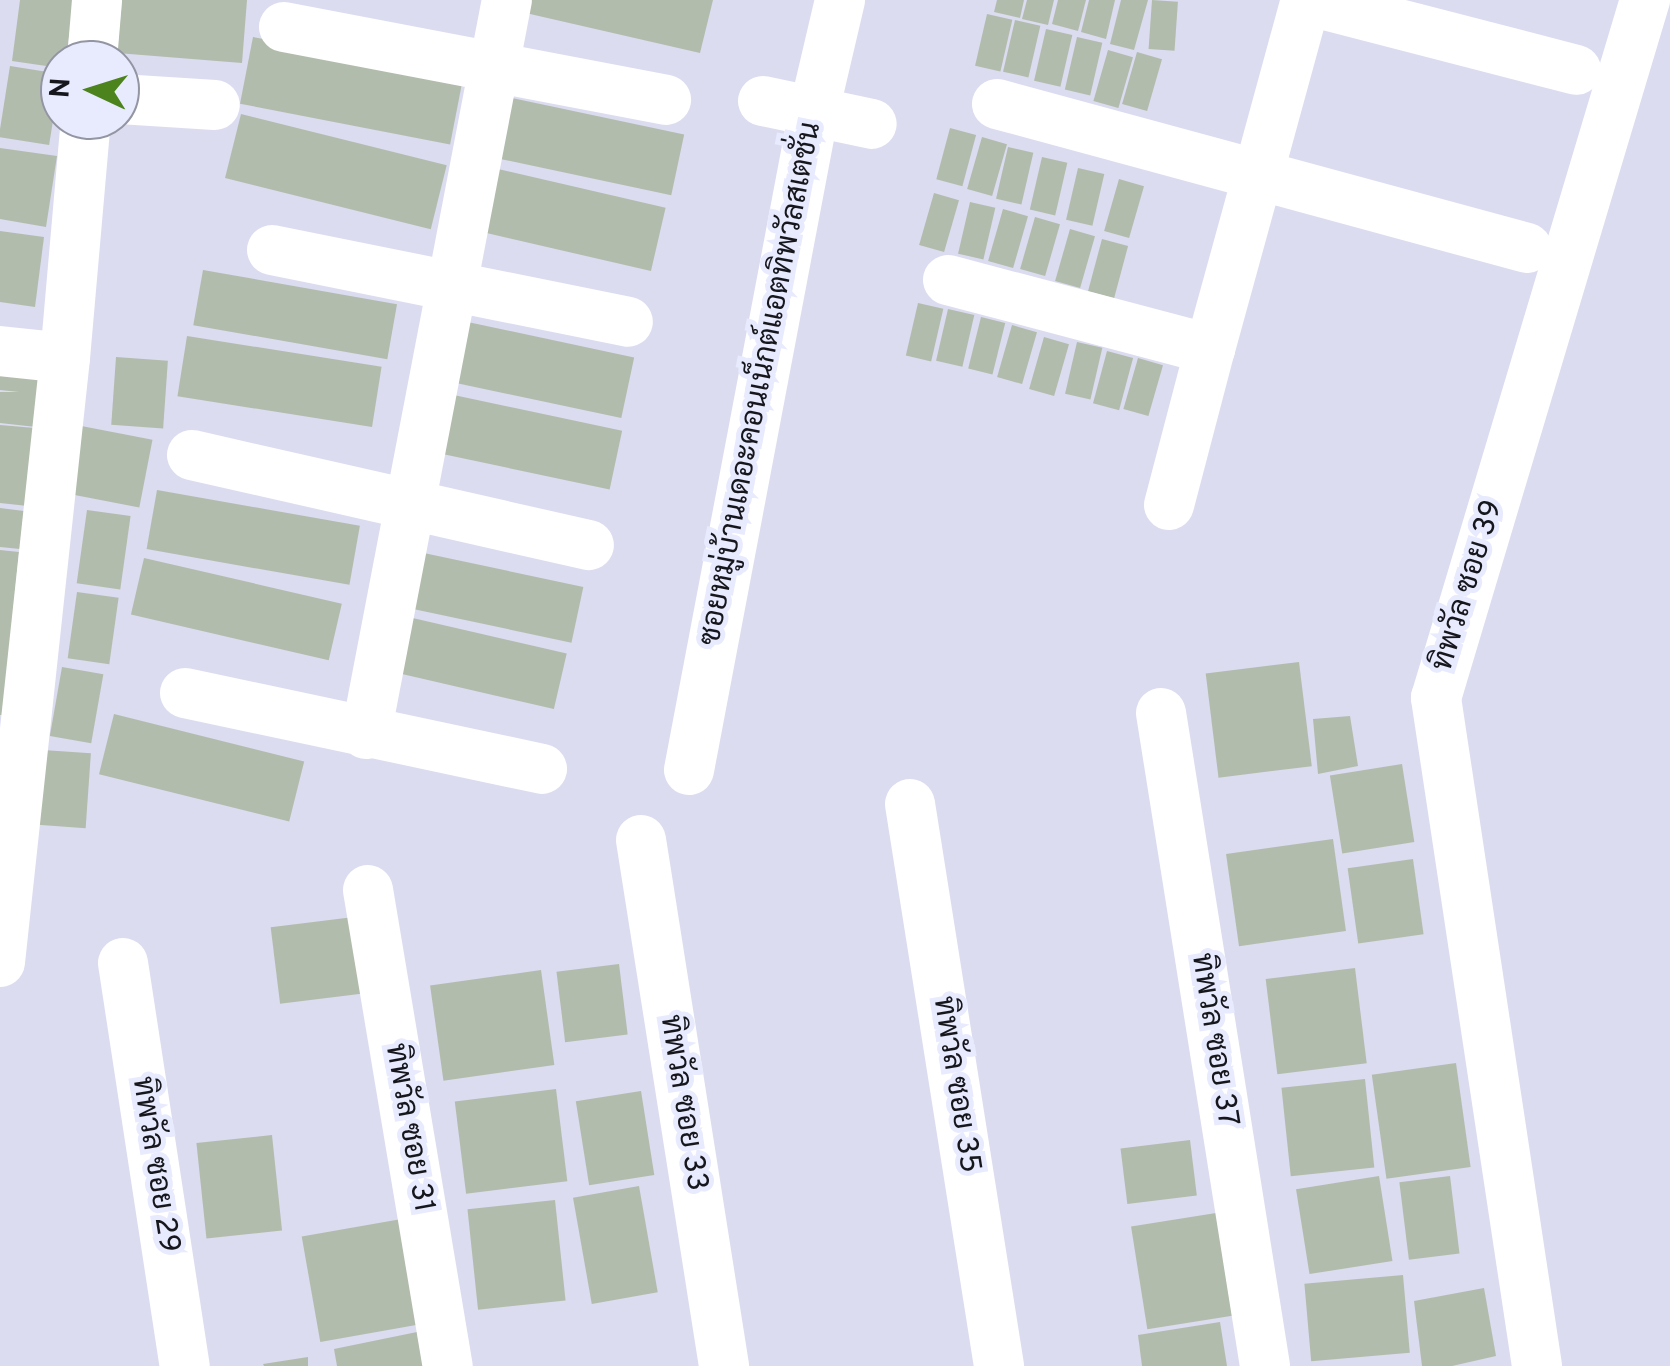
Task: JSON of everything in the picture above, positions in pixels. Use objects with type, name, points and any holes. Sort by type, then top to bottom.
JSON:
[{"type":"street","points":[[94,40],[97,0]]},
{"type":"street","points":[[366,734],[508,0]]},
{"type":"street","name":"ซอยหมู่บ้านเดอะคอนเน็กต์แอตทิพวัลสเตชั่น","points":[[689,770],[814,111],[840,0]]},
{"type":"street","points":[[1169,505],[1306,0],[1576,70]]},
{"type":"street","name":"ทิพวัล ซอย 39","points":[[1536,1366],[1436,698],[1645,0]]},
{"type":"street","points":[[284,27],[666,100]]},
{"type":"street","points":[[140,100],[215,106]]},
{"type":"street","points":[[763,100],[872,124]]},
{"type":"street","points":[[998,104],[1527,248]]},
{"type":"street","points":[[0,962],[84,140]]},
{"type":"street","points":[[272,250],[628,322]]},
{"type":"street","points":[[948,280],[1210,349]]},
{"type":"street","points":[[0,352],[64,358]]},
{"type":"street","points":[[192,455],[589,544]]},
{"type":"street","points":[[184,693],[542,769]]},
{"type":"street","name":"ทิพวัล ซอย 37","points":[[1162,713],[1265,1366]]},
{"type":"street","name":"ทิพวัล ซอย 35","points":[[910,804],[999,1366]]},
{"type":"street","name":"ทิพวัล ซอย 33","points":[[641,840],[724,1366]]},
{"type":"street","name":"ทิพวัล ซอย 31","points":[[368,890],[448,1366]]},
{"type":"street","name":"ทิพวัล ซอย 29","points":[[123,963],[185,1366]]},
{"type":"building","points":[[20,0],[74,0],[69,40],[40,40],[40,65],[12,61]]},
{"type":"building","points":[[122,0],[247,0],[242,63],[140,55],[140,40],[118,40]]},
{"type":"building","points":[[519,0],[713,0],[700,53],[517,11]]},
{"type":"building","points":[[997,0],[1024,0],[1020,18],[994,12]]},
{"type":"building","points":[[1027,0],[1054,0],[1048,25],[1022,19]]},
{"type":"building","points":[[1058,0],[1086,0],[1078,31],[1052,24]]},
{"type":"building","points":[[1089,0],[1115,0],[1106,39],[1081,32]]},
{"type":"building","points":[[1121,0],[1148,0],[1134,50],[1110,44]]},
{"type":"building","points":[[1152,0],[1178,2],[1175,51],[1149,49]]},
{"type":"building","points":[[987,14],[1012,20],[1000,71],[975,66]]},
{"type":"building","points":[[1015,20],[1040,26],[1028,77],[1003,72]]},
{"type":"building","points":[[1046,29],[1072,35],[1060,87],[1034,81]]},
{"type":"building","points":[[253,37],[463,78],[450,145],[240,104]]},
{"type":"building","points":[[1077,37],[1102,43],[1090,95],[1065,90]]},
{"type":"building","points":[[1108,50],[1133,57],[1118,108],[1093,101]]},
{"type":"building","points":[[1137,52],[1162,59],[1147,111],[1122,104]]},
{"type":"building","points":[[10,66],[40,71],[40,140],[50,140],[49,145],[0,137]]},
{"type":"building","points":[[512,98],[684,135],[671,195],[499,159]]},
{"type":"building","points":[[241,114],[447,165],[431,229],[225,178]]},
{"type":"building","points":[[950,128],[976,135],[962,186],[936,179]]},
{"type":"building","points":[[982,137],[1007,144],[992,196],[967,189]]},
{"type":"building","points":[[1008,147],[1033,153],[1021,204],[996,199]]},
{"type":"building","points":[[0,148],[57,156],[46,227],[0,219]]},
{"type":"building","points":[[1042,157],[1067,163],[1055,215],[1030,210]]},
{"type":"building","points":[[1078,168],[1104,174],[1092,226],[1066,220]]},
{"type":"building","points":[[498,169],[666,208],[651,271],[483,232]]},
{"type":"building","points":[[1119,179],[1144,186],[1129,238],[1104,231]]},
{"type":"building","points":[[934,193],[959,200],[944,252],[919,245]]},
{"type":"building","points":[[970,202],[995,208],[983,259],[958,254]]},
{"type":"building","points":[[1003,209],[1028,216],[1013,268],[988,261]]},
{"type":"building","points":[[1035,217],[1060,224],[1045,276],[1020,269]]},
{"type":"building","points":[[1070,229],[1095,236],[1080,288],[1055,281]]},
{"type":"building","points":[[0,231],[44,237],[35,307],[0,302]]},
{"type":"building","points":[[1102,239],[1128,246],[1114,298],[1088,291]]},
{"type":"building","points":[[203,270],[397,304],[387,359],[193,325]]},
{"type":"building","points":[[918,303],[943,309],[931,361],[906,356]]},
{"type":"building","points":[[948,309],[974,315],[962,367],[936,361]]},
{"type":"building","points":[[981,317],[1005,323],[992,374],[968,368]]},
{"type":"building","points":[[463,321],[634,357],[621,418],[450,382]]},
{"type":"building","points":[[1012,325],[1037,332],[1022,384],[997,377]]},
{"type":"building","points":[[187,336],[382,367],[372,427],[177,396]]},
{"type":"building","points":[[1044,337],[1069,344],[1054,396],[1029,389]]},
{"type":"building","points":[[1077,342],[1102,348],[1090,399],[1065,394]]},
{"type":"building","points":[[1107,351],[1133,358],[1119,410],[1093,403]]},
{"type":"building","points":[[0,352],[43,356],[36,427],[0,423],[0,392],[19,392],[0,390]]},
{"type":"building","points":[[116,357],[168,361],[163,428],[111,425]]},
{"type":"building","points":[[1138,358],[1163,365],[1148,416],[1123,409]]},
{"type":"building","points":[[449,394],[622,431],[610,489],[437,453]]},
{"type":"building","points":[[71,424],[152,440],[139,508],[58,492]]},
{"type":"building","points":[[0,425],[35,428],[28,506],[0,503]]},
{"type":"building","points":[[157,490],[360,526],[349,585],[147,549]]},
{"type":"building","points":[[0,508],[24,511],[20,549],[0,547]]},
{"type":"building","points":[[87,510],[131,516],[120,589],[77,583]]},
{"type":"building","points":[[0,550],[19,552],[3,715],[0,715]]},
{"type":"building","points":[[419,552],[583,587],[571,643],[407,608]]},
{"type":"building","points":[[144,558],[342,604],[329,660],[131,615]]},
{"type":"building","points":[[77,592],[119,598],[109,664],[68,658]]},
{"type":"building","points":[[404,616],[567,654],[554,709],[391,672]]},
{"type":"building","points":[[1299,662],[1312,766],[1218,778],[1206,673]]},
{"type":"building","points":[[62,667],[103,674],[91,743],[50,736]]},
{"type":"building","points":[[114,714],[304,761],[289,822],[99,774]]},
{"type":"building","points":[[1350,716],[1358,766],[1318,774],[1313,719]]},
{"type":"building","points":[[43,750],[91,753],[86,828],[38,825]]},
{"type":"building","points":[[1402,764],[1414,842],[1342,853],[1330,775]]},
{"type":"building","points":[[1333,839],[1346,931],[1239,946],[1226,854]]},
{"type":"building","points":[[1413,859],[1424,934],[1358,943],[1348,868]]},
{"type":"building","points":[[362,916],[371,992],[280,1004],[271,927]]},
{"type":"building","points":[[619,964],[628,1034],[565,1042],[556,972]]},
{"type":"building","points":[[1355,968],[1367,1063],[1277,1074],[1266,979]]},
{"type":"building","points":[[541,970],[554,1065],[443,1081],[430,986]]},
{"type":"building","points":[[1456,1063],[1471,1167],[1386,1179],[1372,1075]]},
{"type":"building","points":[[1365,1079],[1374,1168],[1291,1176],[1281,1088]]},
{"type":"building","points":[[556,1089],[567,1181],[466,1194],[455,1101]]},
{"type":"building","points":[[641,1091],[654,1175],[589,1185],[576,1101]]},
{"type":"building","points":[[272,1135],[282,1230],[206,1238],[196,1143]]},
{"type":"building","points":[[1190,1140],[1197,1196],[1127,1204],[1121,1149]]},
{"type":"building","points":[[1379,1176],[1392,1261],[1309,1274],[1296,1189]]},
{"type":"building","points":[[1450,1176],[1460,1253],[1409,1260],[1399,1182]]},
{"type":"building","points":[[639,1186],[658,1292],[592,1304],[573,1198]]},
{"type":"building","points":[[555,1200],[566,1300],[478,1310],[467,1209]]},
{"type":"building","points":[[1216,1213],[1232,1316],[1147,1329],[1131,1226]]},
{"type":"building","points":[[413,1217],[432,1322],[320,1342],[302,1237]]},
{"type":"building","points":[[1403,1275],[1410,1353],[1311,1361],[1304,1284]]},
{"type":"building","points":[[1484,1288],[1496,1356],[1452,1366],[1422,1366],[1414,1301]]},
{"type":"building","points":[[1220,1322],[1227,1366],[1142,1366],[1138,1335]]},
{"type":"building","points":[[417,1332],[423,1366],[337,1366],[334,1349]]},
{"type":"building","points":[[308,1357],[308,1366],[263,1364]]}]
